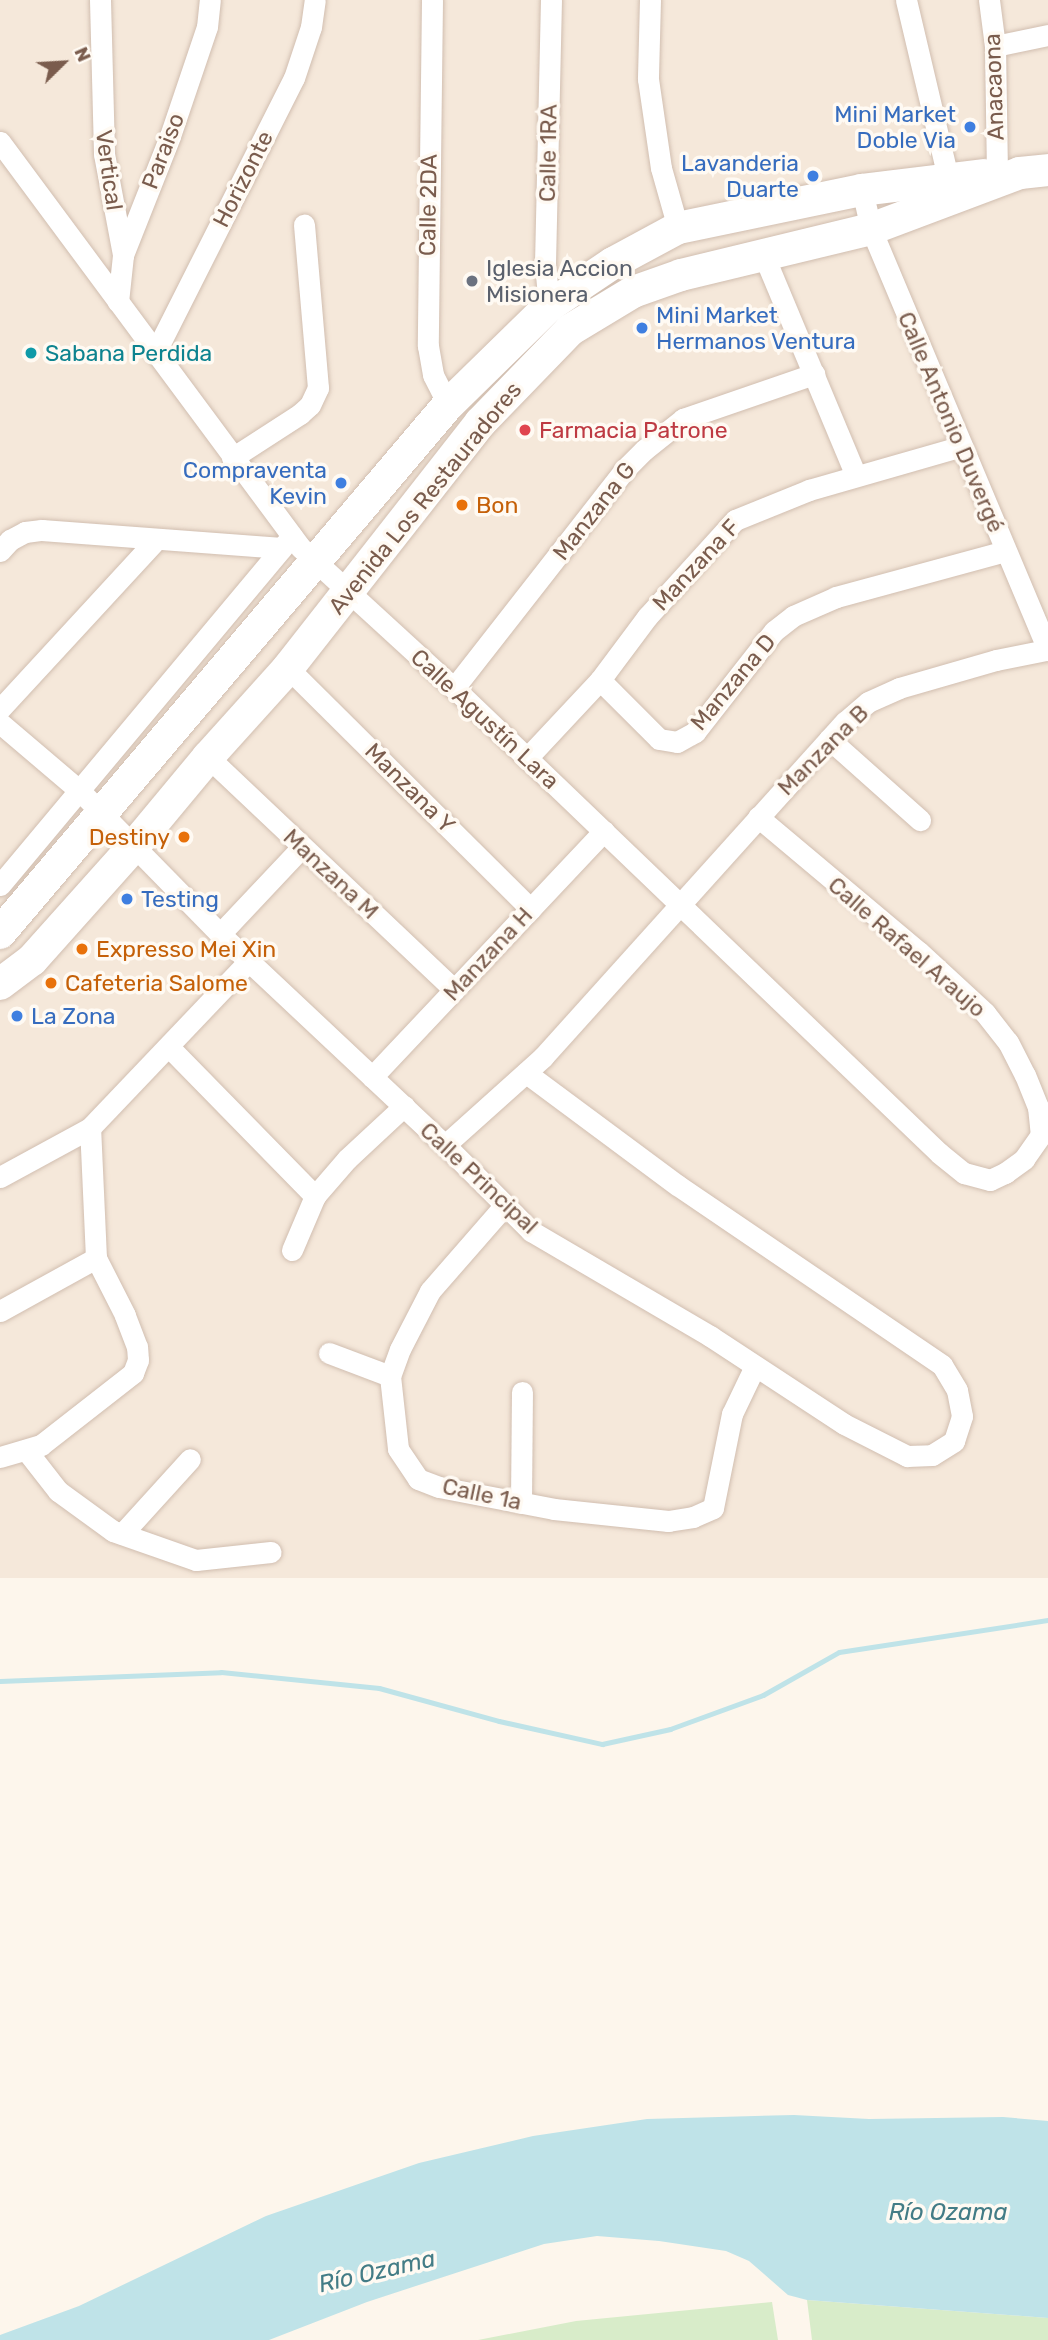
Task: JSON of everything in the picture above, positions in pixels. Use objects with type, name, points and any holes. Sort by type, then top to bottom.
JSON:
[{"type":"street","name":"Vertical","points":[[100,0],[104,154],[123,255]]},
{"type":"street","name":"Paraiso","points":[[118,302],[123,255],[170,136],[207,27],[210,0]]},
{"type":"street","name":"Horizonte","points":[[155,353],[294,78],[311,27],[315,0]]},
{"type":"street","name":"Calle 2DA","points":[[432,0],[428,346],[433,375],[448,405]]},
{"type":"street","name":"Calle 1RA","points":[[550,306],[545,264],[551,0]]},
{"type":"street","points":[[650,0],[648,79],[661,168],[678,228]]},
{"type":"street","points":[[906,0],[948,178]]},
{"type":"street","name":"Anacaona","points":[[989,0],[995,46],[1022,172]]},
{"type":"street","points":[[995,46],[1048,34]]},
{"type":"street","name":"Calle Agustín Lara","points":[[0,142],[232,458],[286,542],[318,562],[454,688],[939,1153],[964,1173],[990,1180],[1024,1159],[1045,1136]]},
{"type":"street","points":[[0,933],[318,562],[448,405],[550,306],[613,263],[678,228],[862,190],[948,178],[1022,172]]},
{"type":"street","name":"Avenida Los Restauradores","points":[[0,984],[33,960],[135,845],[208,757],[288,668],[446,471],[480,423],[570,330],[633,292],[681,275],[871,229],[1022,172]]},
{"type":"street","name":"Calle Antonio Duvergé","points":[[862,190],[871,229],[1047,650]]},
{"type":"street","points":[[232,458],[300,414],[310,405],[318,388],[304,225]]},
{"type":"street","points":[[764,256],[856,475]]},
{"type":"street","name":"Manzana G","points":[[454,688],[625,469],[644,450],[683,418],[814,374]]},
{"type":"street","name":"Manzana F","points":[[527,758],[600,680],[647,617],[735,520],[761,508],[856,475],[962,446]]},
{"type":"street","points":[[0,551],[10,540],[25,532],[42,530],[157,538],[286,542]]},
{"type":"street","points":[[0,709],[157,538]]},
{"type":"street","points":[[0,885],[286,542]]},
{"type":"street","name":"Manzana D","points":[[600,680],[659,739],[677,743],[695,732],[774,631],[793,616],[836,597],[1005,551]]},
{"type":"street","name":"Manzana B","points":[[445,1145],[526,1073],[682,905],[829,739],[867,702],[899,688],[996,660],[1047,650]]},
{"type":"street","name":"Manzana Y","points":[[288,668],[531,909]]},
{"type":"street","name":"Calle Principal","points":[[0,723],[80,791],[220,934],[445,1145],[531,1231],[755,1366],[844,1424],[907,1456],[932,1455],[954,1441],[962,1416],[957,1390],[942,1365],[677,1185],[526,1073]]},
{"type":"street","points":[[829,739],[920,820]]},
{"type":"street","name":"Manzana M","points":[[208,757],[454,990]]},
{"type":"street","name":"Calle Rafael Araujo","points":[[758,817],[919,952],[985,1013],[1008,1042],[1025,1075],[1038,1107],[1045,1136]]},
{"type":"street","name":"Manzana H","points":[[372,1077],[604,831]]},
{"type":"street","points":[[220,934],[302,847]]},
{"type":"street","points":[[0,1177],[90,1128],[249,961]]},
{"type":"street","points":[[169,1047],[315,1196]]},
{"type":"street","points":[[292,1250],[315,1196],[347,1159],[404,1106]]},
{"type":"street","points":[[0,1457],[41,1445],[133,1373],[138,1360],[137,1347],[125,1315],[96,1258],[90,1128]]},
{"type":"street","name":"Calle 1a","points":[[505,1205],[430,1291],[400,1349],[390,1377],[398,1449],[418,1479],[439,1487],[521,1503],[668,1521],[693,1517],[713,1508],[732,1414],[755,1366]]},
{"type":"street","points":[[0,1311],[96,1258]]},
{"type":"street","points":[[329,1353],[390,1377]]},
{"type":"street","points":[[521,1503],[523,1392]]},
{"type":"street","points":[[26,1450],[58,1490],[113,1531],[196,1560],[271,1552]]},
{"type":"street","points":[[122,1534],[190,1459]]},
{"type":"shaded area","points":[[0,0],[1048,0],[1048,1578],[0,1578]]},
{"type":"green space","points":[[807,2300],[1048,2318],[1048,2340],[812,2340]]},
{"type":"green space","points":[[772,2302],[778,2340],[478,2340],[576,2321]]},
{"type":"water","name":"Río Ozama","points":[[794,2115],[869,2119],[1003,2117],[1048,2121],[1048,2318],[807,2300],[788,2295],[749,2261],[726,2251],[659,2241],[597,2236],[544,2244],[367,2302],[269,2340],[0,2340],[0,2335],[79,2306],[266,2216],[419,2163],[533,2136],[647,2119]]},
{"type":"waterway","points":[[0,1681],[221,1672],[379,1688],[499,1721],[602,1744],[670,1729],[763,1695],[839,1652],[1048,1620]]},
{"type":"place","name":"Mini Market Doble Via","points":[[970,127]]},
{"type":"place","name":"Lavanderia Duarte","points":[[813,176]]},
{"type":"place","name":"Iglesia Accion Misionera","points":[[472,281]]},
{"type":"place","name":"Mini Market Hermanos Ventura","points":[[642,328]]},
{"type":"place","name":"Sabana Perdida","points":[[31,353]]},
{"type":"place","name":"Farmacia Patrone","points":[[525,430]]},
{"type":"place","name":"Compraventa Kevin","points":[[341,483]]},
{"type":"place","name":"Bon","points":[[462,505]]},
{"type":"place","name":"Destiny","points":[[184,837]]},
{"type":"place","name":"Testing","points":[[127,899]]},
{"type":"place","name":"Expresso Mei Xin","points":[[82,949]]},
{"type":"place","name":"Cafeteria Salome","points":[[51,983]]},
{"type":"place","name":"La Zona","points":[[17,1016]]}]
